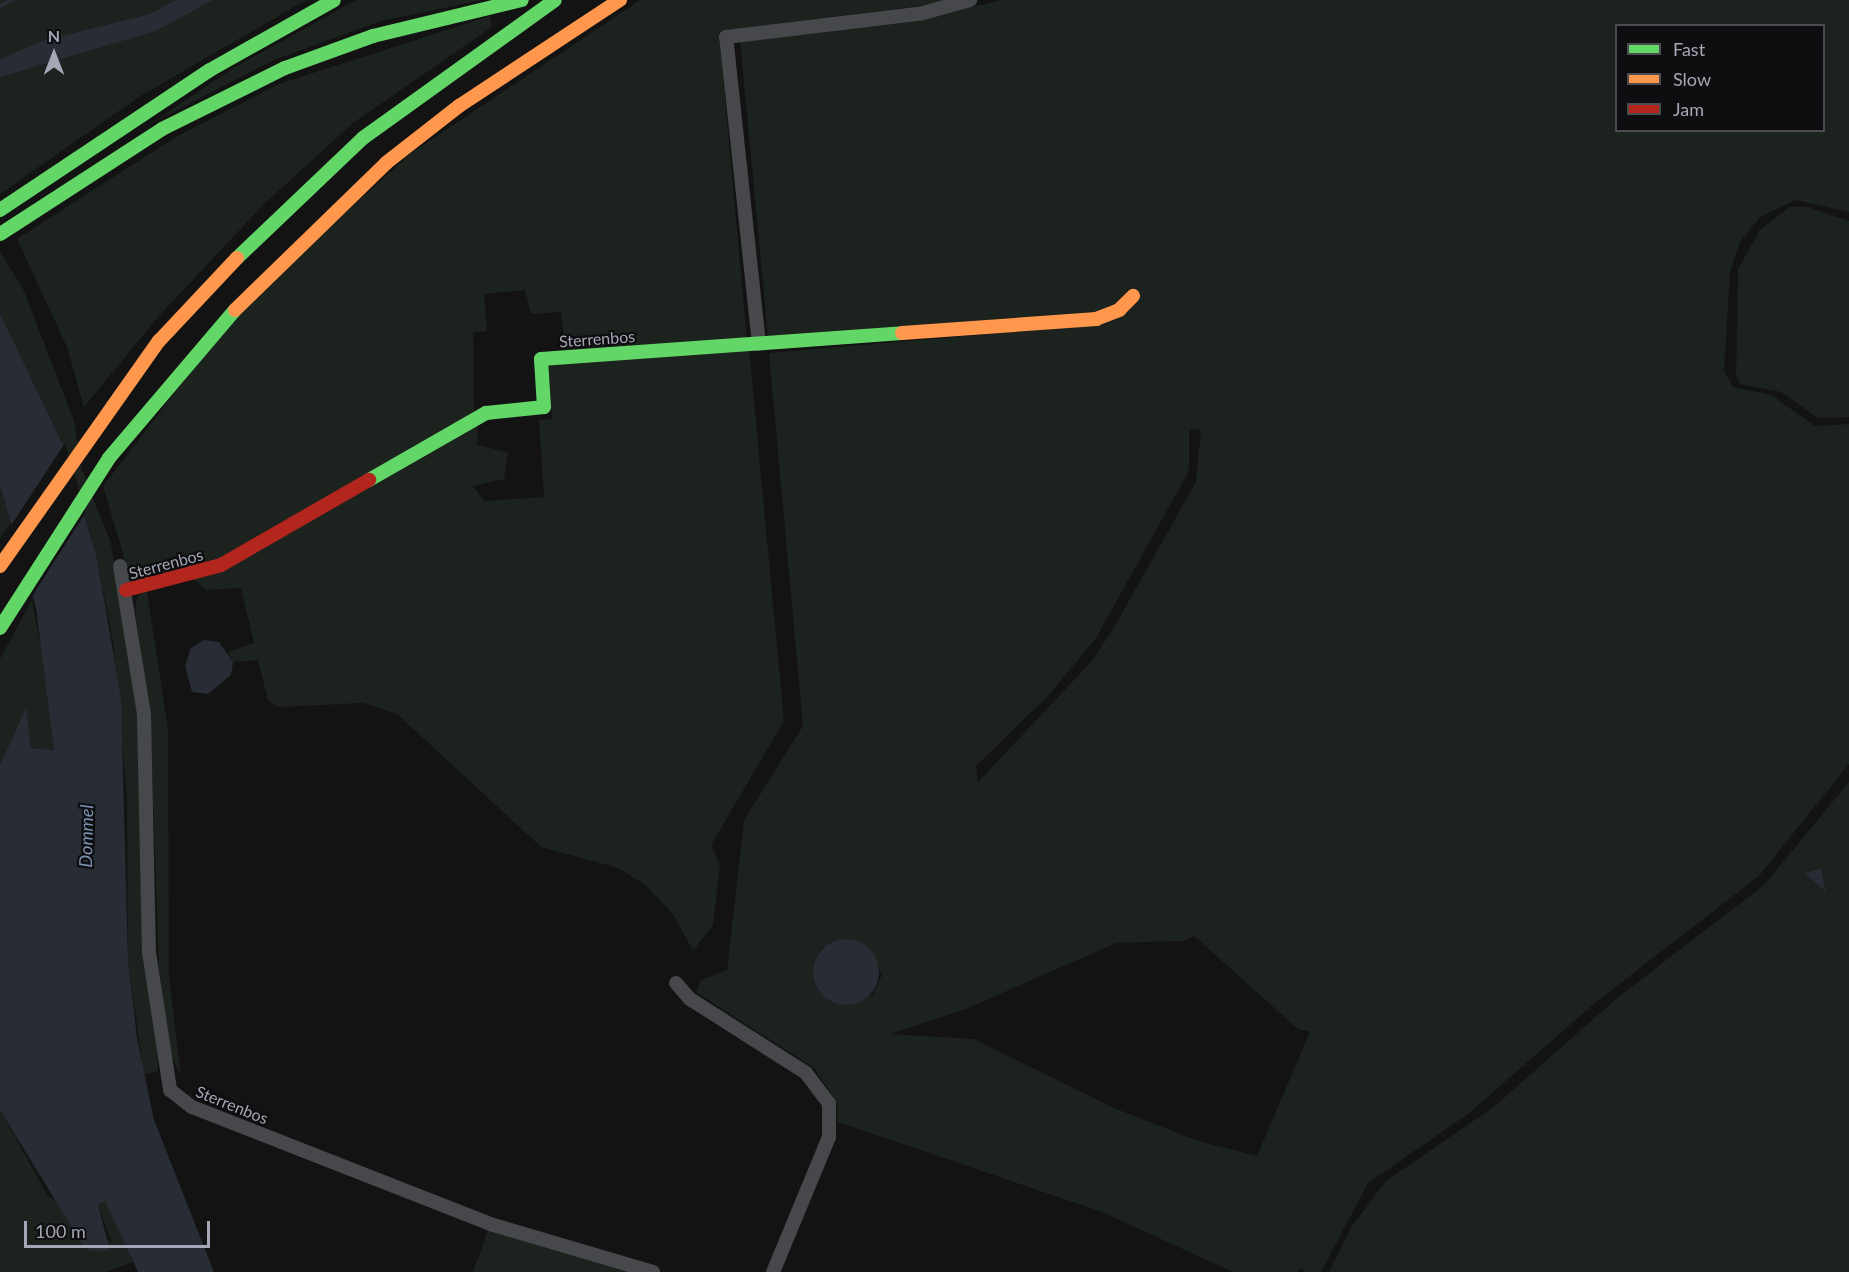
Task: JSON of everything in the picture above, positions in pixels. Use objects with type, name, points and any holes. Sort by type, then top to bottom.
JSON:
[{"type":"main road","points":[[0,210],[210,70],[334,0]]},
{"type":"main road","points":[[0,234],[182,117],[285,68],[373,36],[522,0]]},
{"type":"main road","points":[[0,566],[98,422],[159,341],[303,190],[435,82],[555,0]]},
{"type":"main road","points":[[3,621],[109,458],[232,310],[329,213],[459,106],[620,0]]},
{"type":"main road","name":"Sterrenbos","points":[[126,591],[221,565],[486,413],[544,407],[541,359],[1096,319],[1119,310],[1133,296]]},
{"type":"street","points":[[759,344],[726,37],[923,13],[970,0]]},
{"type":"street","points":[[120,566],[126,591]]},
{"type":"street","name":"Sterrenbos","points":[[126,591],[147,752],[149,952],[170,1090],[192,1107],[490,1224],[653,1272]]},
{"type":"street","points":[[676,983],[690,999],[806,1073],[829,1103],[829,1137],[773,1272]]},
{"type":"shaded area","points":[[0,0],[306,0],[139,97],[0,194]]},
{"type":"shaded area","points":[[356,0],[482,0],[381,21],[274,60],[152,123],[233,68]]},
{"type":"shaded area","points":[[640,0],[966,0],[719,31],[747,341],[566,350],[561,312],[531,314],[525,290],[484,294],[487,331],[473,333],[474,413],[231,555],[131,581],[103,486],[238,311],[410,154]]},
{"type":"shaded area","points":[[1004,0],[1849,0],[1849,212],[1796,200],[1760,217],[1740,242],[1730,273],[1724,371],[1733,387],[1771,395],[1815,426],[1849,424],[1849,764],[1759,876],[1596,1002],[1468,1114],[1368,1183],[1321,1272],[1304,1272],[1302,1267],[1297,1272],[1233,1272],[1102,1212],[838,1122],[837,1102],[814,1068],[696,992],[701,980],[727,970],[744,820],[803,726],[769,353],[1104,324],[1141,293],[1130,288],[1112,308],[1097,312],[768,336],[740,40],[896,22]],"holes":[[[1189,429],[1201,430],[1196,482],[1113,629],[1091,662],[978,782],[976,766],[1048,696],[1096,638],[1189,471]],[[1194,936],[1298,1029],[1310,1032],[1257,1156],[1198,1141],[1114,1108],[974,1039],[890,1034],[966,1009],[1116,943],[1183,941]],[[849,939],[874,957],[882,975],[873,994],[844,1003],[826,998],[816,988],[814,963],[821,948]]]},
{"type":"shaded area","points":[[490,16],[492,27],[353,123],[264,204],[159,316],[84,407],[67,347],[17,239],[174,138],[279,84]]},
{"type":"shaded area","points":[[1789,207],[1808,207],[1849,221],[1849,417],[1818,418],[1781,392],[1740,384],[1736,376],[1738,269],[1760,230]]},
{"type":"shaded area","points":[[0,251],[24,291],[74,421],[81,467],[110,541],[125,611],[139,714],[144,951],[158,1059],[158,1071],[144,1075],[128,960],[127,798],[113,642],[97,558],[63,445],[0,313]]},
{"type":"shaded area","points":[[749,348],[784,721],[711,845],[720,865],[713,925],[693,951],[673,914],[644,884],[618,868],[541,847],[397,714],[363,703],[278,707],[268,700],[258,660],[233,662],[228,652],[254,643],[241,588],[206,590],[194,579],[478,423],[477,445],[508,452],[504,479],[473,486],[484,501],[544,497],[539,420],[552,419],[548,362]]},
{"type":"shaded area","points":[[0,485],[12,521],[0,539]]},
{"type":"shaded area","points":[[147,591],[168,729],[169,977],[181,1076],[170,1052],[159,968],[150,718],[135,609],[138,595]]},
{"type":"shaded area","points":[[32,600],[53,712],[54,750],[31,748],[25,709],[0,765],[0,659]]},
{"type":"shaded area","points":[[1849,782],[1849,1272],[1329,1272],[1352,1226],[1386,1181],[1495,1106],[1617,998],[1764,885]]},
{"type":"shaded area","points":[[0,1110],[48,1196],[112,1243],[98,1205],[106,1201],[133,1262],[106,1272],[0,1272]]},
{"type":"shaded area","points":[[489,1227],[641,1272],[473,1272]]},
{"type":"water","points":[[176,0],[213,0],[156,31],[0,77],[0,59],[42,41],[150,14]]},
{"type":"water","name":"Dommel","points":[[0,313],[63,445],[97,558],[121,699],[128,959],[137,1038],[154,1120],[214,1272],[138,1272],[105,1201],[98,1205],[110,1250],[91,1251],[82,1244],[0,1110],[0,765],[26,707],[31,748],[54,750],[36,608],[0,485]]},
{"type":"water","points":[[204,640],[219,642],[233,662],[231,675],[208,694],[192,692],[185,666],[191,648]]},
{"type":"water","points":[[1821,869],[1826,892],[1805,873]]},
{"type":"water","points":[[846,939],[859,942],[869,949],[876,959],[879,972],[876,985],[869,995],[859,1002],[846,1005],[833,1002],[823,995],[816,985],[813,972],[816,959],[823,949],[833,942]]},
{"type":"pier","points":[[65,443],[86,512],[29,601],[10,527]]},
{"type":"waterway","points":[[0,6],[11,0]]},
{"type":"traffic: fast","points":[[0,210],[210,70],[334,0]]},
{"type":"traffic: fast","points":[[0,234],[162,129],[285,68],[373,36],[522,0]]},
{"type":"traffic: fast","points":[[237,258],[363,138],[555,0]]},
{"type":"traffic: fast","points":[[0,628],[109,458],[235,310]]},
{"type":"traffic: fast","points":[[369,480],[486,413],[544,407],[541,359],[902,333]]},
{"type":"traffic: slow","points":[[235,310],[386,163],[459,106],[620,0]]},
{"type":"traffic: slow","points":[[0,566],[159,341],[237,258]]},
{"type":"traffic: slow","points":[[902,333],[1096,319],[1119,310],[1133,296]]},
{"type":"traffic: jam","points":[[126,590],[221,565],[369,480]]}]
